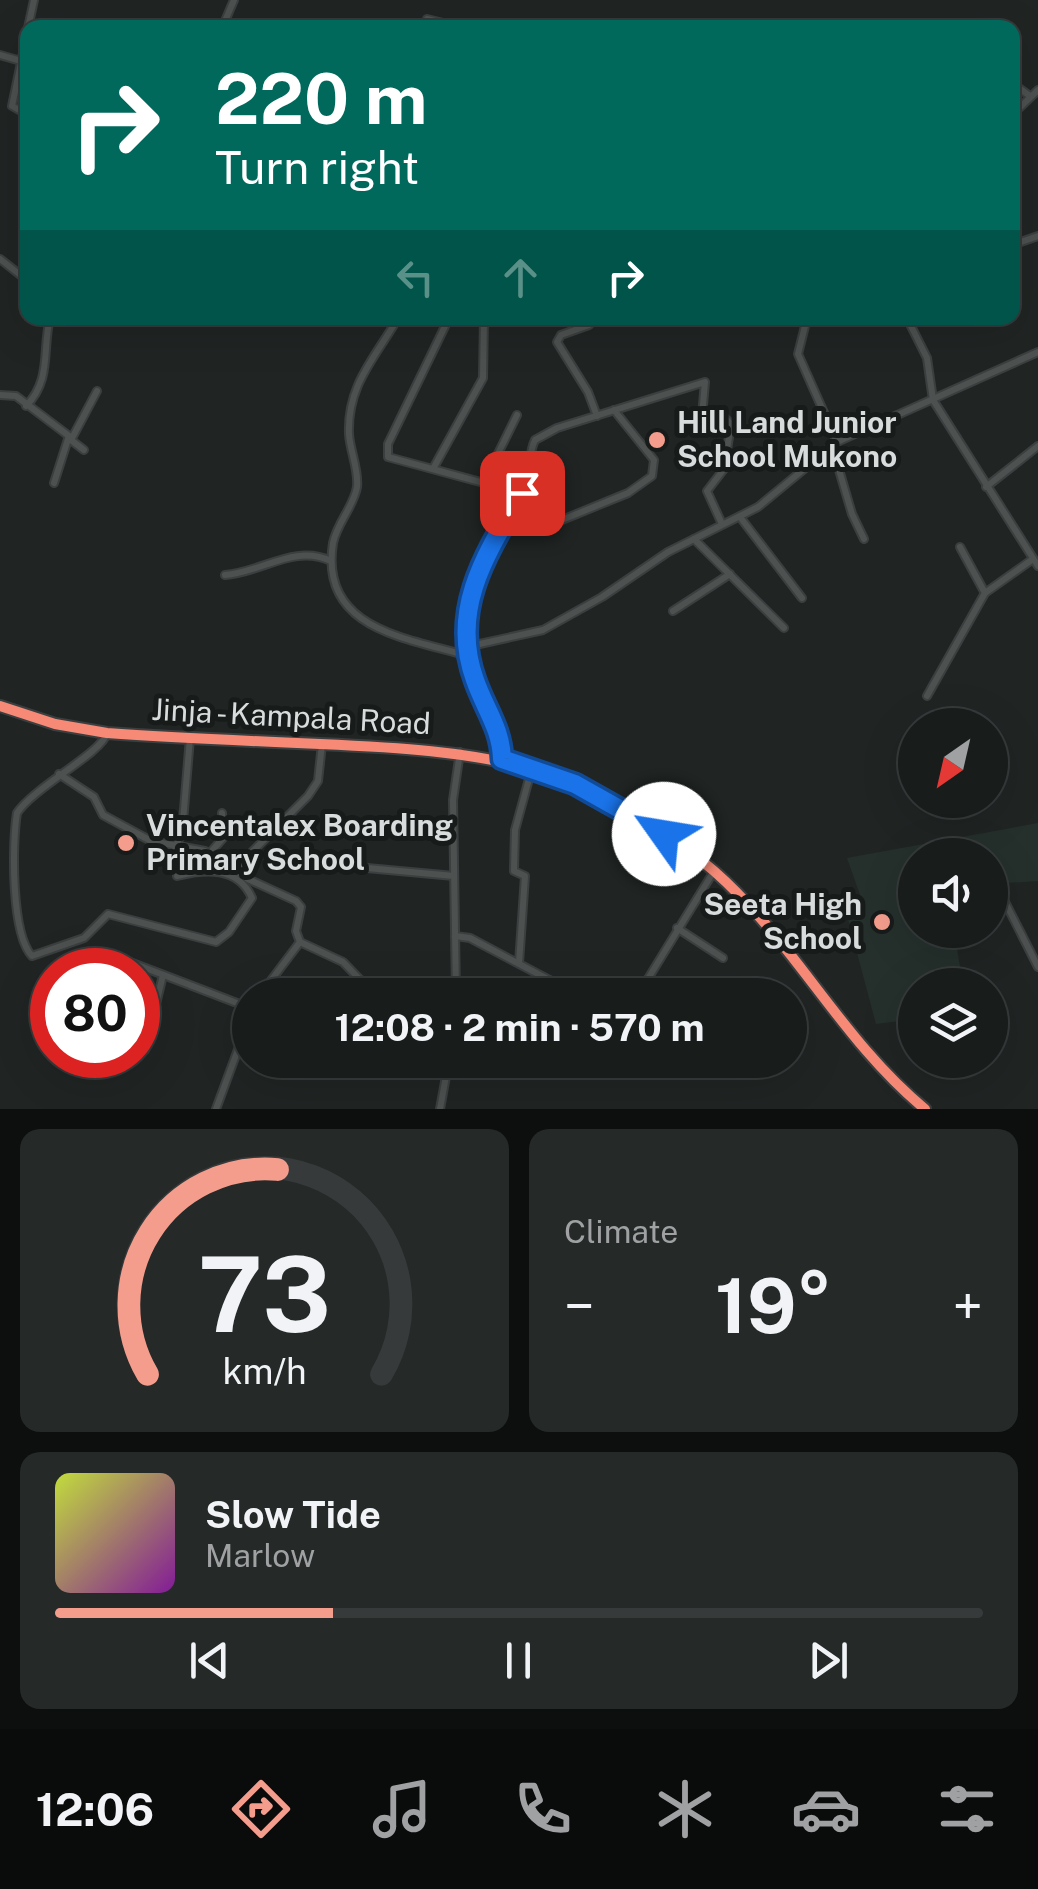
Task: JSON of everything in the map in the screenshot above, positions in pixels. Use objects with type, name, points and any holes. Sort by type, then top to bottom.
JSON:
[{"type":"highway","name":"Jinja - Kampala Road","points":[[0,706],[55,724],[108,733],[460,751],[532,767],[608,799],[714,871],[767,928],[848,1032],[925,1109]]},
{"type":"street","points":[[427,19],[431,20]]},
{"type":"street","points":[[20,77],[12,106],[20,110]]},
{"type":"street","points":[[0,259],[20,275]]},
{"type":"street","points":[[26,406],[40,387],[49,355],[50,325]]},
{"type":"street","points":[[393,325],[352,396],[349,434],[357,488],[334,540],[332,561],[340,595],[364,621],[398,638],[467,651],[542,630],[694,539],[768,500],[835,444],[1038,352]]},
{"type":"street","points":[[446,325],[386,454],[522,493],[552,524],[648,480],[654,460],[614,410]]},
{"type":"street","points":[[434,467],[460,411],[483,378],[484,325]]},
{"type":"street","points":[[589,325],[561,335],[557,342],[588,392],[597,416]]},
{"type":"street","points":[[805,325],[798,354],[835,444],[864,539]]},
{"type":"street","points":[[910,325],[927,358],[933,400],[1036,562],[985,594],[926,696]]},
{"type":"street","points":[[502,759],[498,724],[467,651],[476,574],[522,493],[535,440],[705,382],[702,416],[724,416],[731,424],[724,469],[707,491],[722,524]]},
{"type":"street","points":[[54,484],[96,391]]},
{"type":"street","points":[[0,395],[16,396],[84,450]]},
{"type":"street","points":[[484,482],[516,416]]},
{"type":"street","points":[[986,487],[1038,446]]},
{"type":"street","points":[[740,516],[802,598]]},
{"type":"street","points":[[694,539],[784,628]]},
{"type":"street","points":[[960,547],[985,594]]},
{"type":"street","points":[[226,575],[256,572],[294,555],[316,554],[332,561]]},
{"type":"street","points":[[672,612],[730,574]]},
{"type":"street","points":[[108,733],[104,743],[21,806],[16,819],[16,902],[29,954],[38,956],[84,938],[108,914],[216,942],[229,932],[252,898],[241,884],[214,869],[177,876]]},
{"type":"street","points":[[175,847],[182,834],[190,738]]},
{"type":"street","points":[[234,870],[308,796],[318,780],[322,744]]},
{"type":"street","points":[[456,978],[454,800],[460,751]]},
{"type":"street","points":[[518,963],[525,876],[514,871],[512,852],[532,767]]},
{"type":"street","points":[[59,774],[94,797],[104,814],[152,841],[210,853],[234,870],[296,901],[301,912],[296,931],[300,942],[344,962],[359,978]]},
{"type":"street","points":[[210,853],[225,834],[222,813]]},
{"type":"street","points":[[366,868],[454,876]]},
{"type":"street","points":[[648,978],[714,871]]},
{"type":"street","points":[[1008,908],[1038,968]]},
{"type":"street","points":[[677,928],[723,958]]},
{"type":"street","points":[[456,936],[546,978]]},
{"type":"street","points":[[273,978],[300,942]]},
{"type":"street","points":[[160,975],[232,1001]]},
{"type":"street","points":[[160,988],[163,976]]},
{"type":"street","points":[[216,1109],[232,1066]]},
{"type":"street","points":[[442,1107],[446,1078]]},
{"type":"shaded area","name":"Seeta High School","points":[[1038,823],[1038,881],[1008,883],[1008,838],[956,838]]},
{"type":"shaded area","name":"Seeta High School","points":[[898,849],[898,948],[957,948],[960,968],[898,968],[898,1021],[876,1024],[847,915],[865,909],[847,858]]},
{"type":"place","name":"Hill Land Junior School Mukono","points":[[657,440]]},
{"type":"place","name":"Vincentalex Boarding Primary School","points":[[126,843]]},
{"type":"place","name":"Seeta High School","points":[[882,922]]},
{"type":"route","points":[[522,493],[482,558],[468,608],[468,656],[475,682],[498,724],[502,759],[532,767],[608,799],[664,834]]}]
